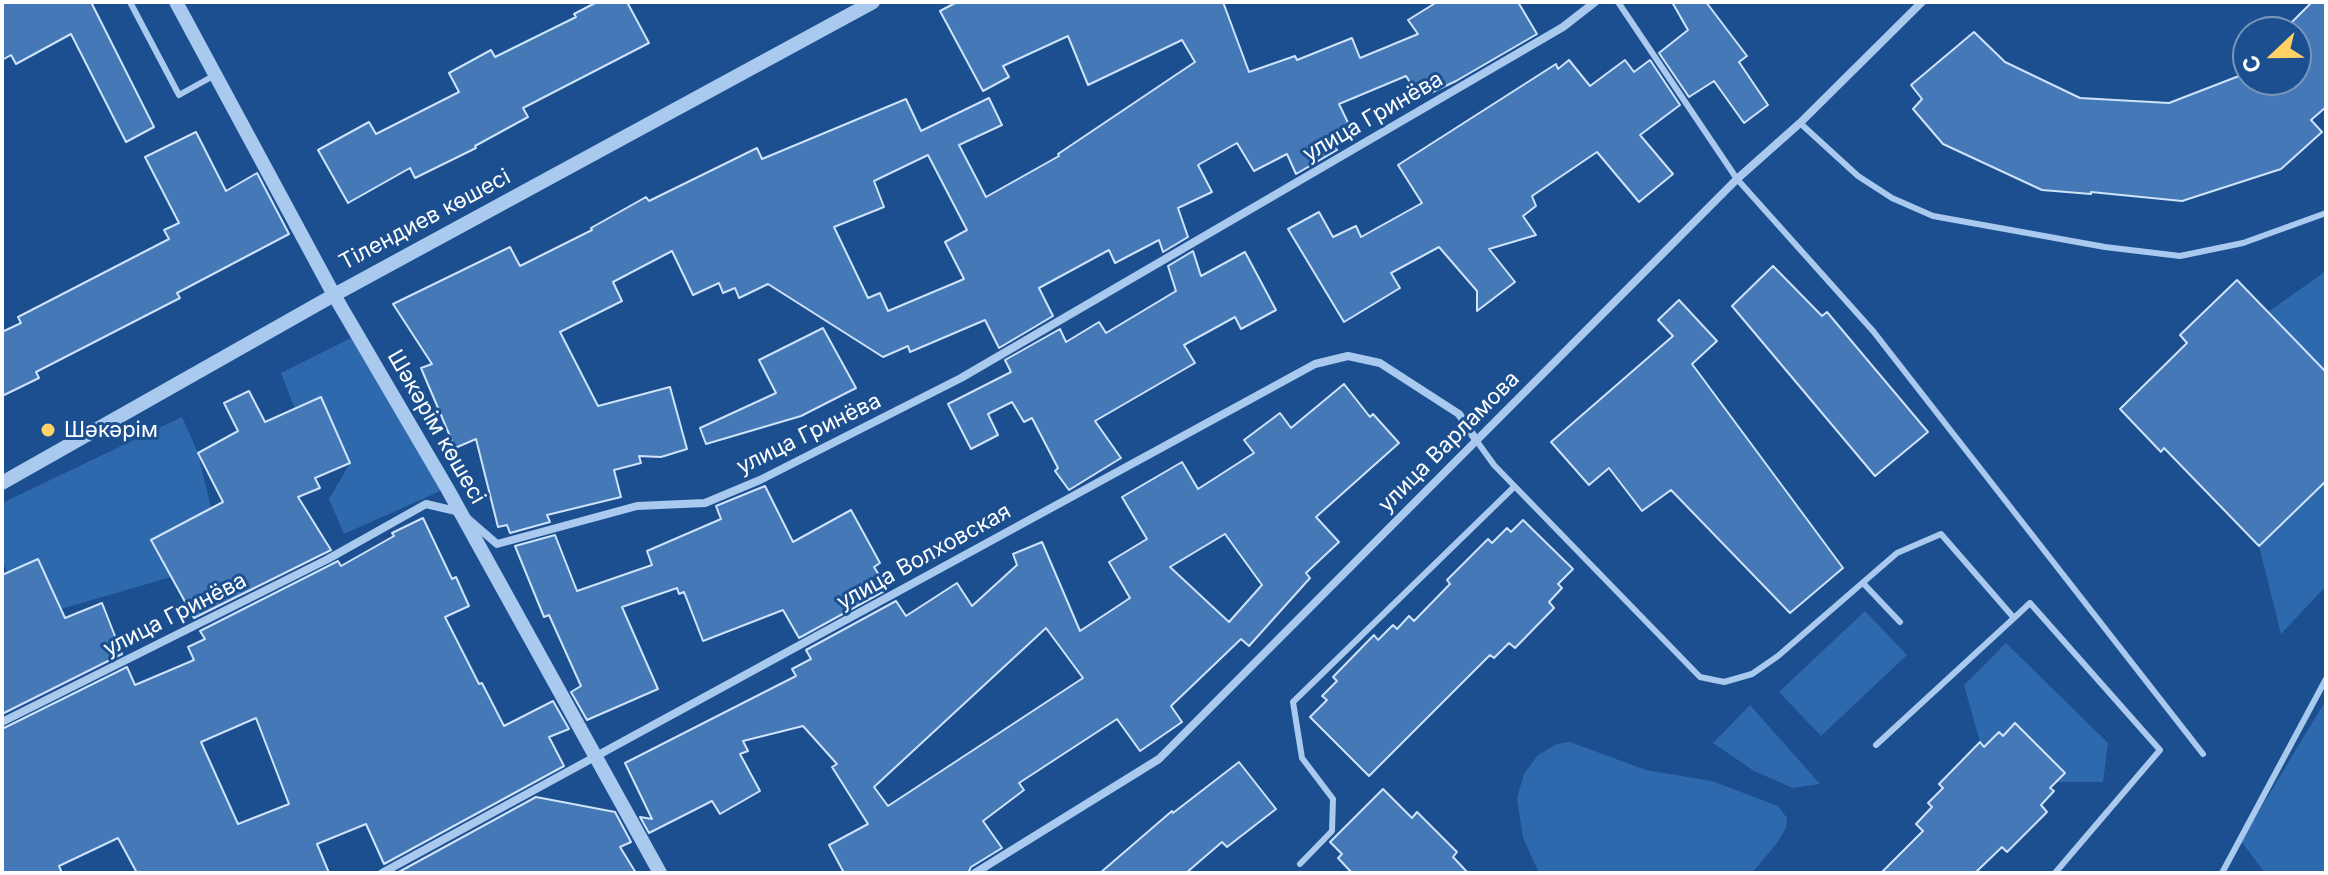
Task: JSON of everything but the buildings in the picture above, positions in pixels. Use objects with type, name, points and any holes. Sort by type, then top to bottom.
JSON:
[{"type":"street","name":"Шәкәрім көшесі","points":[[176,2],[334,295],[460,512],[660,873]]},
{"type":"street","name":"Тілендиев көшесі","points":[[2,483],[334,295],[873,2]]},
{"type":"street","name":"улица Гринёва","points":[[2,722],[328,559],[426,504],[460,512],[497,544],[637,506],[705,503],[760,480],[961,378],[1563,27],[1595,2]]},
{"type":"street","name":"улица Варламова","points":[[975,873],[1159,759],[1737,179],[1800,123],[1922,2]]},
{"type":"street","name":"улица Волховская","points":[[382,873],[1315,364],[1348,356],[1380,363],[1459,414],[1476,440]]},
{"type":"lane","points":[[130,2],[179,95],[215,75]]},
{"type":"lane","points":[[1618,2],[1737,179],[1873,331],[2203,754]]},
{"type":"lane","points":[[1800,123],[1858,176],[1892,198],[1933,216],[2105,247],[2180,256],[2255,240],[2326,213]]},
{"type":"lane","points":[[1476,440],[1514,487],[1700,677],[1724,682],[1752,674],[1778,656],[1897,553],[1941,534],[2014,618]]},
{"type":"lane","points":[[1300,864],[1332,831],[1333,799],[1302,758],[1293,702],[1514,487]]},
{"type":"lane","points":[[1863,583],[1900,622]]},
{"type":"lane","points":[[1876,745],[2030,603],[2160,750],[2055,873]]},
{"type":"lane","points":[[2222,873],[2326,679]]},
{"type":"shaded area","points":[[2326,271],[2326,372],[2268,312]]},
{"type":"shaded area","points":[[357,335],[447,488],[344,534],[329,499],[350,463],[321,397],[295,409],[281,373]]},
{"type":"shaded area","points":[[182,417],[198,453],[211,508],[152,540],[171,577],[61,609],[38,559],[8,573],[2,560],[2,503]]},
{"type":"shaded area","points":[[2326,481],[2326,586],[2281,634],[2259,546]]},
{"type":"shaded area","points":[[1865,611],[1907,655],[1821,736],[1779,692]]},
{"type":"shaded area","points":[[2006,643],[2108,743],[2103,782],[2056,782],[2015,724],[2003,736],[1999,732],[1984,747],[1980,742],[1964,685]]},
{"type":"shaded area","points":[[2326,700],[2326,873],[2265,873],[2241,841]]},
{"type":"shaded area","points":[[1750,705],[1820,784],[1793,788],[1754,771],[1713,743]]},
{"type":"shaded area","points":[[1570,742],[1646,770],[1712,781],[1778,806],[1787,818],[1786,828],[1752,873],[1539,873],[1523,838],[1517,798],[1524,774],[1538,755],[1557,744]]},
{"type":"place","name":"Шәкәрім","points":[[48,430]]}]
